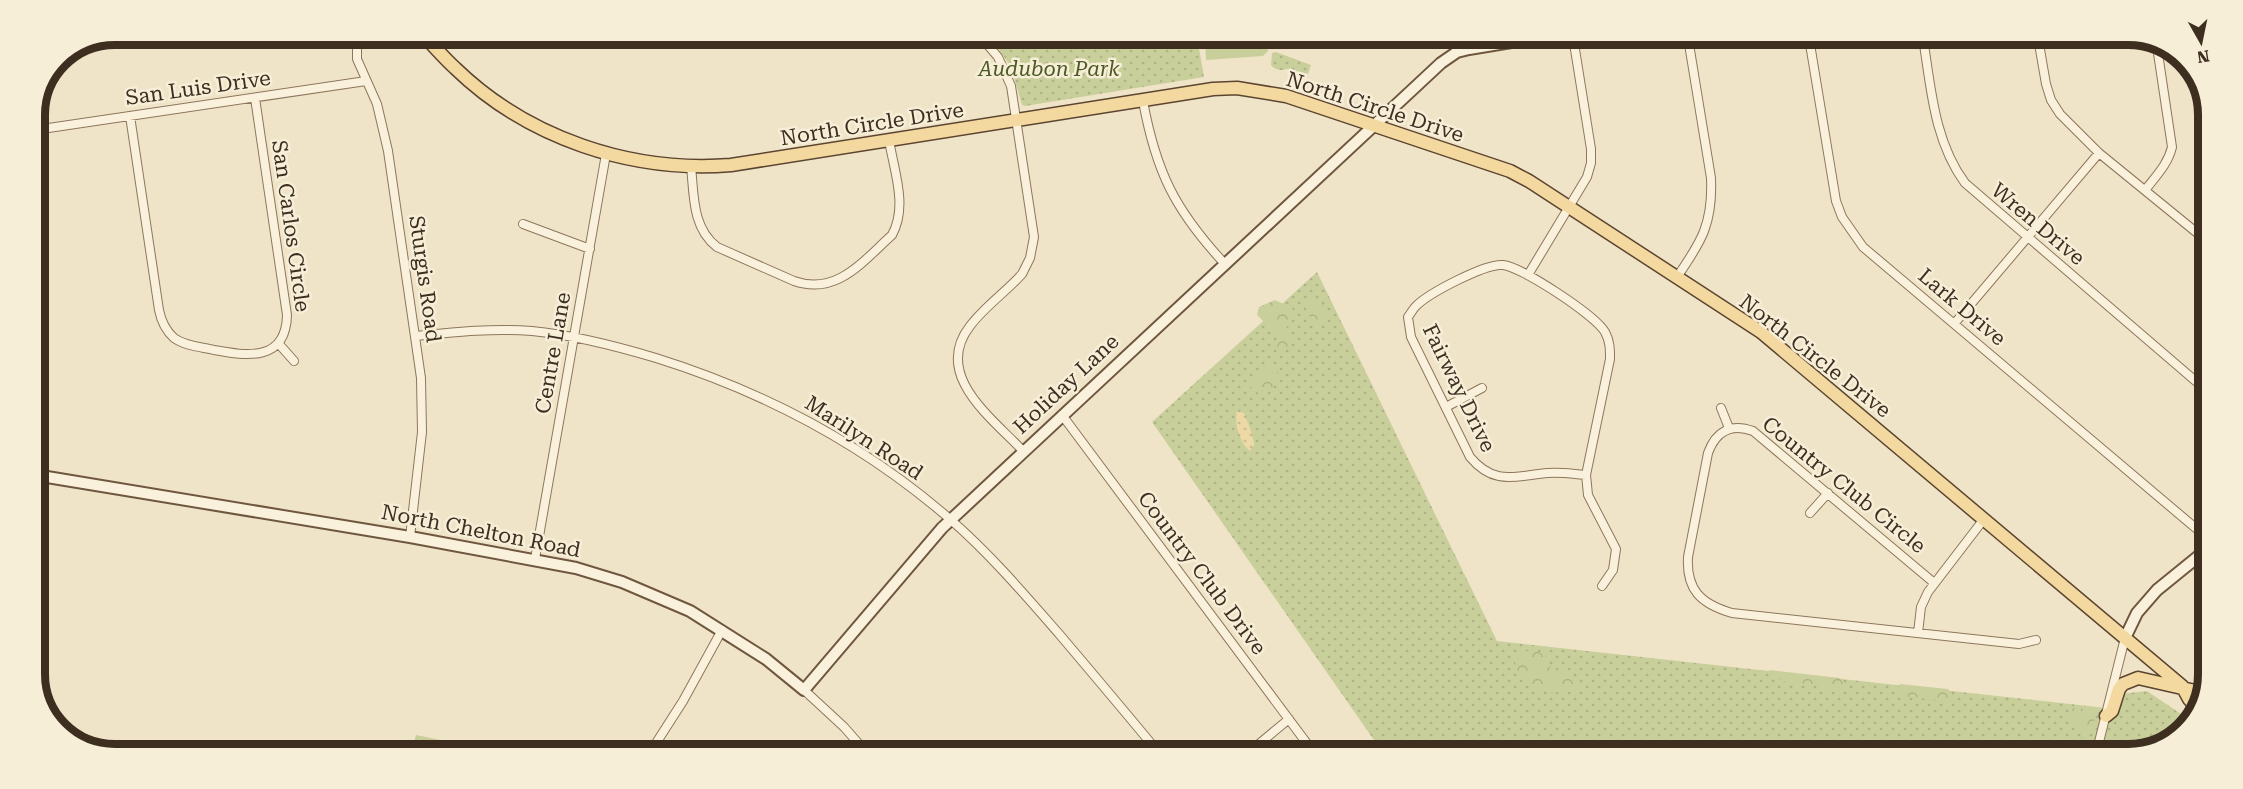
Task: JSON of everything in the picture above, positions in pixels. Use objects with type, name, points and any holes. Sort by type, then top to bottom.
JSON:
[{"type":"main road","name":"North Circle Drive","points":[[432,45],[455,69],[517,115],[549,133],[606,154],[657,164],[691,166],[753,162],[1213,89],[1261,91],[1286,96],[1510,171],[1761,332],[2182,686],[2192,702]]},
{"type":"main road","points":[[2106,716],[2112,711],[2119,689],[2130,680],[2146,678],[2162,684],[2182,686]]},
{"type":"main road","name":"North Circle Drive","points":[[2182,686],[2195,690]]},
{"type":"street","name":"Sturgis Road","points":[[359,45],[356,52],[359,66],[381,116],[388,151],[421,378],[423,413],[410,537]]},
{"type":"street","points":[[988,45],[1005,69],[1011,86],[1032,221],[1033,248],[1027,267],[979,315],[964,334],[959,343],[957,364],[969,393],[1023,451]]},
{"type":"street","points":[[1455,45],[1457,52],[1497,45]]},
{"type":"street","points":[[1528,275],[1587,177],[1591,163],[1591,149],[1575,45]]},
{"type":"street","points":[[1677,277],[1705,233],[1712,197],[1711,178],[1689,45]]},
{"type":"street","name":"Lark Drive","points":[[1810,45],[1836,201],[1842,218],[1863,247],[2198,530]]},
{"type":"street","name":"Wren Drive","points":[[1924,45],[1940,135],[1954,169],[1975,194],[2198,383]]},
{"type":"street","points":[[2039,45],[2042,68],[2051,100],[2060,114],[2099,153],[2198,233]]},
{"type":"street","name":"Holiday Lane","points":[[804,690],[951,519],[1373,124],[1441,63],[1457,52]]},
{"type":"street","points":[[2146,189],[2169,158],[2172,147],[2158,52]]},
{"type":"street","name":"San Luis Drive","points":[[45,129],[366,81]]},
{"type":"street","name":"San Carlos Circle","points":[[255,98],[286,315],[286,325],[278,343]]},
{"type":"street","points":[[1143,101],[1151,143],[1165,181],[1195,231],[1224,263]]},
{"type":"street","points":[[130,116],[159,310],[165,327],[177,340],[188,345],[244,355],[258,354],[278,343],[294,361]]},
{"type":"street","points":[[691,166],[697,219],[709,241],[717,247],[803,285],[821,286],[842,278],[892,235],[896,227],[900,210],[889,140]]},
{"type":"street","points":[[1954,324],[2099,153]]},
{"type":"street","name":"Centre Lane","points":[[536,559],[606,154]]},
{"type":"street","points":[[523,224],[590,249]]},
{"type":"street","name":"Fairway Drive","points":[[1586,475],[1550,473],[1504,478],[1486,473],[1470,457],[1411,337],[1408,316],[1423,301],[1482,268],[1501,265],[1528,275],[1594,319],[1601,327],[1609,340],[1610,359],[1586,475],[1588,495],[1616,549],[1613,570],[1602,586]]},
{"type":"street","points":[[1398,314],[1408,316]]},
{"type":"street","name":"Marilyn Road","points":[[415,336],[492,329],[534,331],[574,338],[634,351],[700,372],[735,385],[795,413],[870,458],[951,519],[1017,586],[1151,744]]},
{"type":"street","points":[[1446,407],[1482,388]]},
{"type":"street","points":[[1721,408],[1729,428]]},
{"type":"street","name":"Country Club Drive","points":[[1062,415],[1307,744]]},
{"type":"street","name":"Country Club Circle","points":[[1984,519],[1934,582],[1753,431],[1737,427],[1729,428],[1716,437],[1708,453],[1688,557],[1689,577],[1697,595],[1712,606],[1732,613],[2019,644],[2036,640]]},
{"type":"street","name":"North Chelton Road","points":[[45,477],[536,559],[622,582],[681,606],[766,659],[804,690],[859,744]]},
{"type":"street","points":[[1810,513],[1828,493]]},
{"type":"street","points":[[2099,744],[2125,638],[2137,613],[2157,590],[2198,557]]},
{"type":"street","points":[[1918,633],[1921,607],[1934,582]]},
{"type":"street","points":[[656,744],[683,701],[722,630]]},
{"type":"street","points":[[1259,744],[1289,719]]},
{"type":"green space","name":"Audubon Park","points":[[996,45],[1198,45],[1204,77],[1025,106],[1022,105],[1011,67]]},
{"type":"green space","points":[[1205,45],[1268,45],[1268,51],[1263,56],[1206,60]]},
{"type":"green space","points":[[1276,52],[1311,65],[1308,74],[1274,68],[1271,65],[1272,53]]},
{"type":"green space","points":[[1317,272],[1497,641],[2115,709],[2120,694],[2147,691],[2184,716],[2159,737],[2142,743],[2128,744],[1377,744],[1152,422]]},
{"type":"green space","points":[[1306,298],[1312,298],[1324,306],[1325,315],[1322,322],[1313,323],[1303,303]]},
{"type":"green space","points":[[1275,300],[1292,308],[1296,315],[1286,328],[1289,335],[1288,349],[1277,349],[1278,330],[1266,324],[1257,315],[1259,307]]},
{"type":"green space","points":[[1269,365],[1277,366],[1279,378],[1263,397],[1247,384]]},
{"type":"green space","points":[[1536,650],[1548,658],[1548,666],[1573,676],[1579,690],[1549,693],[1520,679],[1514,659],[1521,652]]},
{"type":"green space","points":[[1769,670],[1840,678],[1845,686],[1842,692],[1802,683],[1797,686],[1770,676]]},
{"type":"green space","points":[[1900,684],[1948,689],[1954,697],[1949,701],[1908,697],[1897,689]]},
{"type":"green space","points":[[2073,708],[2097,710],[2091,734],[2072,726],[2067,714]]},
{"type":"green space","points":[[416,735],[460,744],[414,744]]},
{"type":"green space","points":[[2082,737],[2088,737],[2086,744],[2048,744],[2057,742],[2074,743]]},
{"type":"sand","points":[[1237,411],[1244,413],[1252,433],[1254,445],[1250,451],[1243,443],[1239,433],[1236,422]]}]
